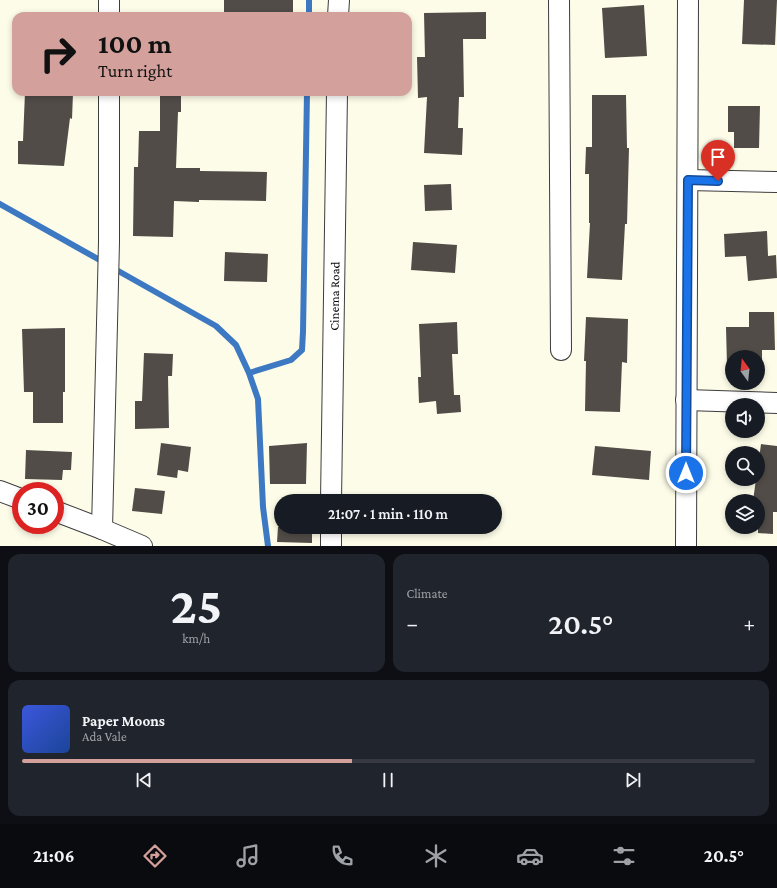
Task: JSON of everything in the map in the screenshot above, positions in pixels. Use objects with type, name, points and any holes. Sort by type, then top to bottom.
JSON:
[{"type":"street","points":[[109,0],[109,12]]},
{"type":"street","points":[[338,12],[339,0]]},
{"type":"street","points":[[559,0],[561,350]]},
{"type":"street","points":[[686,546],[688,0]]},
{"type":"street","points":[[102,529],[109,242],[109,96]]},
{"type":"street","name":"Cinema Road","points":[[331,494],[337,96]]},
{"type":"street","points":[[688,180],[777,182]]},
{"type":"street","points":[[686,400],[777,403]]},
{"type":"street","points":[[0,491],[12,496]]},
{"type":"street","points":[[64,514],[142,546]]},
{"type":"street","points":[[331,534],[331,546]]},
{"type":"building","points":[[224,0],[293,0],[293,12],[224,12]]},
{"type":"building","points":[[744,0],[777,0],[775,45],[742,44]]},
{"type":"building","points":[[644,5],[647,56],[605,58],[602,8]]},
{"type":"building","points":[[486,12],[486,39],[463,39],[464,97],[459,97],[458,128],[463,128],[462,155],[424,153],[427,97],[418,98],[417,57],[425,57],[424,13]]},
{"type":"building","points":[[592,95],[626,95],[627,148],[629,148],[627,224],[625,224],[622,280],[587,278],[590,223],[589,174],[585,174],[586,147],[592,147]]},
{"type":"building","points":[[25,96],[73,96],[72,119],[70,118],[64,166],[18,164],[18,141],[23,141]]},
{"type":"building","points":[[160,96],[181,96],[181,112],[178,112],[176,168],[200,168],[200,171],[267,172],[266,201],[174,201],[173,237],[133,236],[134,167],[138,167],[139,131],[160,131]]},
{"type":"building","points":[[728,106],[760,106],[759,148],[734,148],[734,132],[728,132]]},
{"type":"building","points":[[451,184],[452,210],[425,211],[424,185]]},
{"type":"building","points":[[767,231],[768,256],[776,255],[777,278],[748,281],[746,256],[725,257],[724,234]]},
{"type":"building","points":[[413,242],[457,245],[455,273],[411,270]]},
{"type":"building","points":[[225,252],[268,254],[267,282],[224,281]]},
{"type":"building","points":[[749,312],[774,312],[775,350],[727,350],[726,327],[749,327]]},
{"type":"building","points":[[586,317],[628,319],[627,363],[622,362],[620,412],[585,411],[586,361],[584,361]]},
{"type":"building","points":[[457,322],[458,354],[452,354],[454,395],[460,395],[461,412],[437,414],[436,401],[419,403],[418,377],[421,377],[419,324]]},
{"type":"building","points":[[65,328],[65,392],[63,392],[63,423],[33,423],[33,392],[24,392],[22,329]]},
{"type":"building","points":[[144,353],[173,354],[172,376],[168,376],[169,428],[135,429],[135,401],[142,401]]},
{"type":"building","points":[[161,443],[191,447],[188,472],[178,470],[177,478],[157,475]]},
{"type":"building","points":[[307,443],[306,484],[270,484],[269,446]]},
{"type":"building","points":[[761,444],[777,446],[777,512],[773,512],[773,534],[765,533],[765,494],[754,494],[755,486],[765,486],[765,446],[761,446]]},
{"type":"building","points":[[595,446],[651,451],[649,480],[592,475]]},
{"type":"building","points":[[26,450],[72,452],[71,470],[63,470],[62,480],[25,479]]},
{"type":"building","points":[[135,488],[165,491],[162,514],[132,511]]},
{"type":"building","points":[[278,534],[312,534],[312,543],[277,542]]},
{"type":"waterway","points":[[309,0],[309,12]]},
{"type":"waterway","points":[[249,373],[291,360],[302,350],[307,96]]},
{"type":"waterway","points":[[0,204],[105,263]]},
{"type":"waterway","points":[[113,268],[216,326],[236,345],[249,373],[258,399],[263,507],[268,546]]},
{"type":"route","points":[[686,473],[688,180],[718,181]]}]
